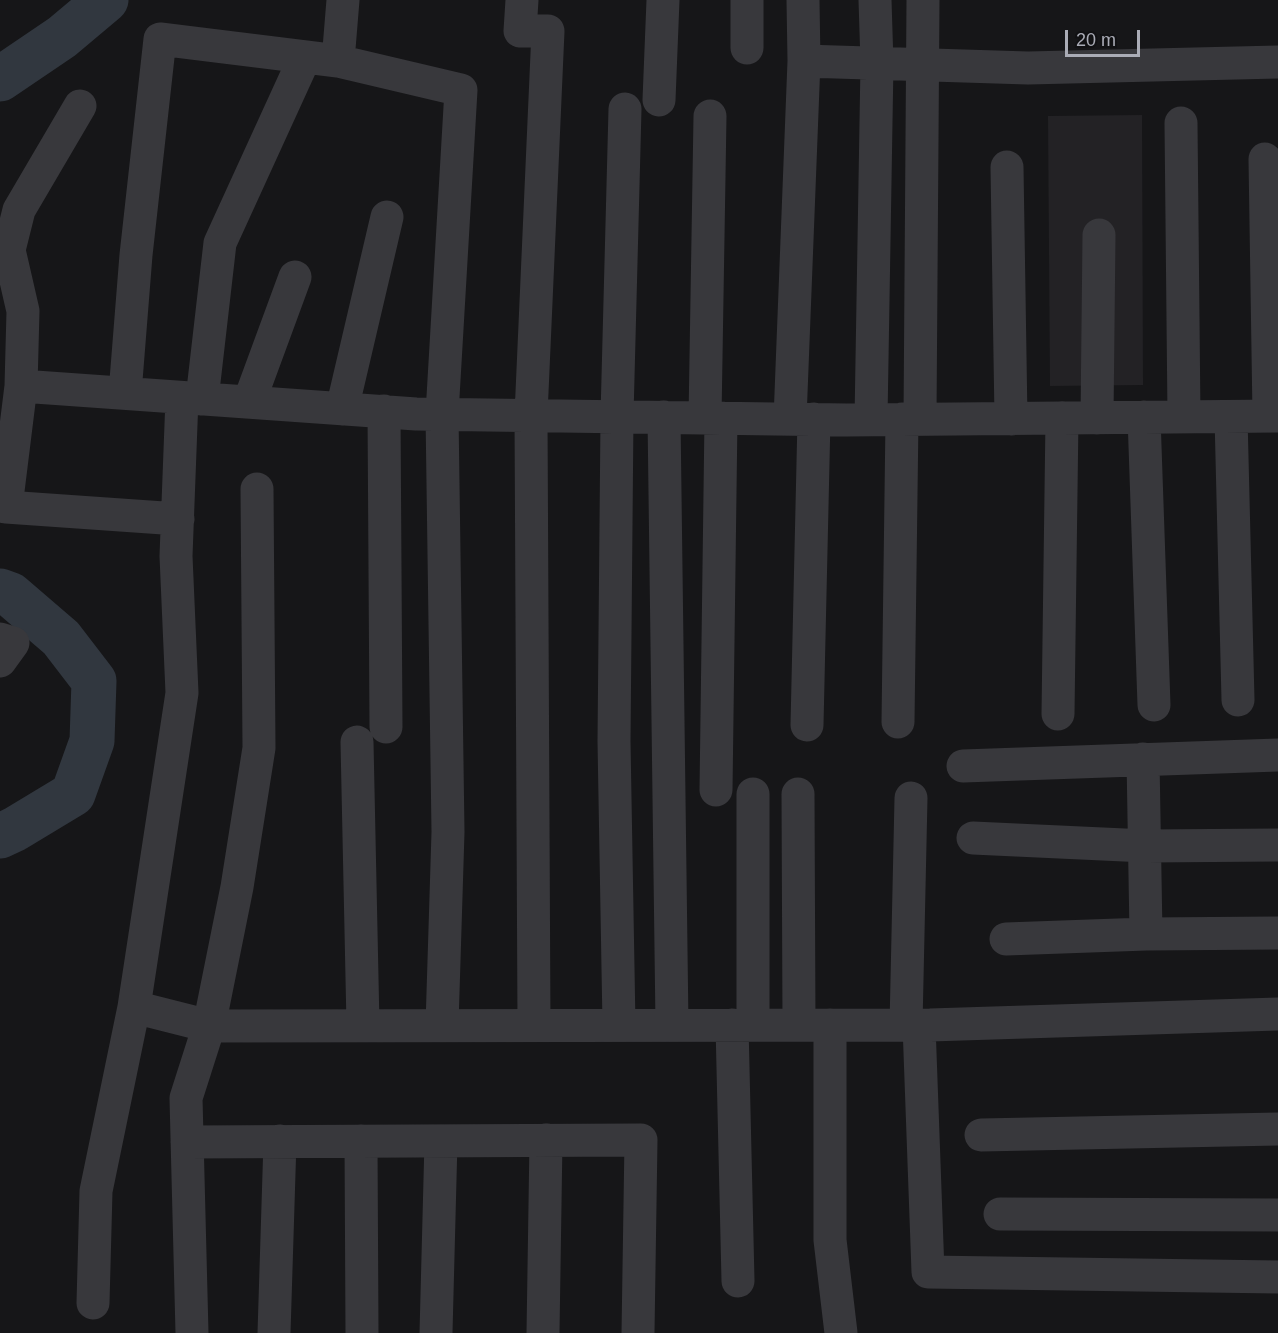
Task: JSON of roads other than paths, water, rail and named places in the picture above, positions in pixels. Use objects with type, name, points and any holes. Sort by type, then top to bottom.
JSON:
[{"type":"street","points":[[338,61],[343,0]]},
{"type":"street","points":[[522,0],[520,31],[548,31],[531,415],[534,1025]]},
{"type":"street","points":[[659,100],[663,0]]},
{"type":"street","points":[[747,0],[747,48]]},
{"type":"street","points":[[803,0],[802,419],[807,725]]},
{"type":"street","points":[[875,0],[898,419],[898,722]]},
{"type":"street","points":[[898,419],[923,65],[923,0]]},
{"type":"street","points":[[125,393],[136,255],[159,39],[338,61],[461,90],[442,414],[448,832],[442,1025]]},
{"type":"street","points":[[93,1303],[96,1191],[134,1007],[182,693],[177,556],[178,519],[192,398],[220,243],[306,57]]},
{"type":"street","points":[[804,61],[1028,68],[1278,62]]},
{"type":"street","points":[[80,106],[12,202],[20,210],[9,250],[7,272],[23,311],[11,352],[21,386],[8,419],[3,506],[178,519]]},
{"type":"street","points":[[619,1025],[614,741],[617,417],[625,109]]},
{"type":"street","points":[[710,116],[716,790]]},
{"type":"street","points":[[1181,123],[1184,417]]},
{"type":"street","points":[[21,386],[442,414],[802,419],[1274,416],[1265,159]]},
{"type":"street","points":[[1007,167],[1011,419]]},
{"type":"street","points":[[342,408],[387,217]]},
{"type":"street","points":[[1097,418],[1099,235]]},
{"type":"street","points":[[249,402],[295,277]]},
{"type":"street","points":[[384,411],[386,727]]},
{"type":"street","points":[[664,417],[672,1025]]},
{"type":"street","points":[[1144,417],[1154,705]]},
{"type":"street","points":[[1232,417],[1238,700]]},
{"type":"street","points":[[1058,714],[1062,418]]},
{"type":"street","points":[[192,1333],[186,1098],[209,1026],[237,887],[259,748],[257,489]]},
{"type":"street","points":[[0,639],[13,643],[0,661]]},
{"type":"street","points":[[357,742],[363,1025]]},
{"type":"street","points":[[963,766],[1278,755]]},
{"type":"street","points":[[1143,759],[1146,934]]},
{"type":"street","points":[[738,1281],[742,1025],[753,794]]},
{"type":"street","points":[[798,794],[830,1240],[842,1333]]},
{"type":"street","points":[[911,798],[913,1025],[928,1272],[1278,1277]]},
{"type":"street","points":[[974,838],[1146,846],[1278,845]]},
{"type":"street","points":[[1006,939],[1146,934],[1278,933]]},
{"type":"street","points":[[134,1007],[209,1026],[913,1025],[1278,1014]]},
{"type":"street","points":[[981,1136],[1278,1129]]},
{"type":"street","points":[[543,1333],[546,1140]]},
{"type":"street","points":[[187,1142],[641,1140],[638,1333]]},
{"type":"street","points":[[274,1333],[280,1141]]},
{"type":"street","points":[[361,1141],[362,1333]]},
{"type":"street","points":[[436,1333],[441,1141]]},
{"type":"street","points":[[1000,1214],[1278,1215]]},
{"type":"waterway","points":[[0,79],[62,37],[106,0]]},
{"type":"waterway","points":[[0,591],[11,595],[61,638],[94,681],[92,741],[73,794],[0,836]]}]
